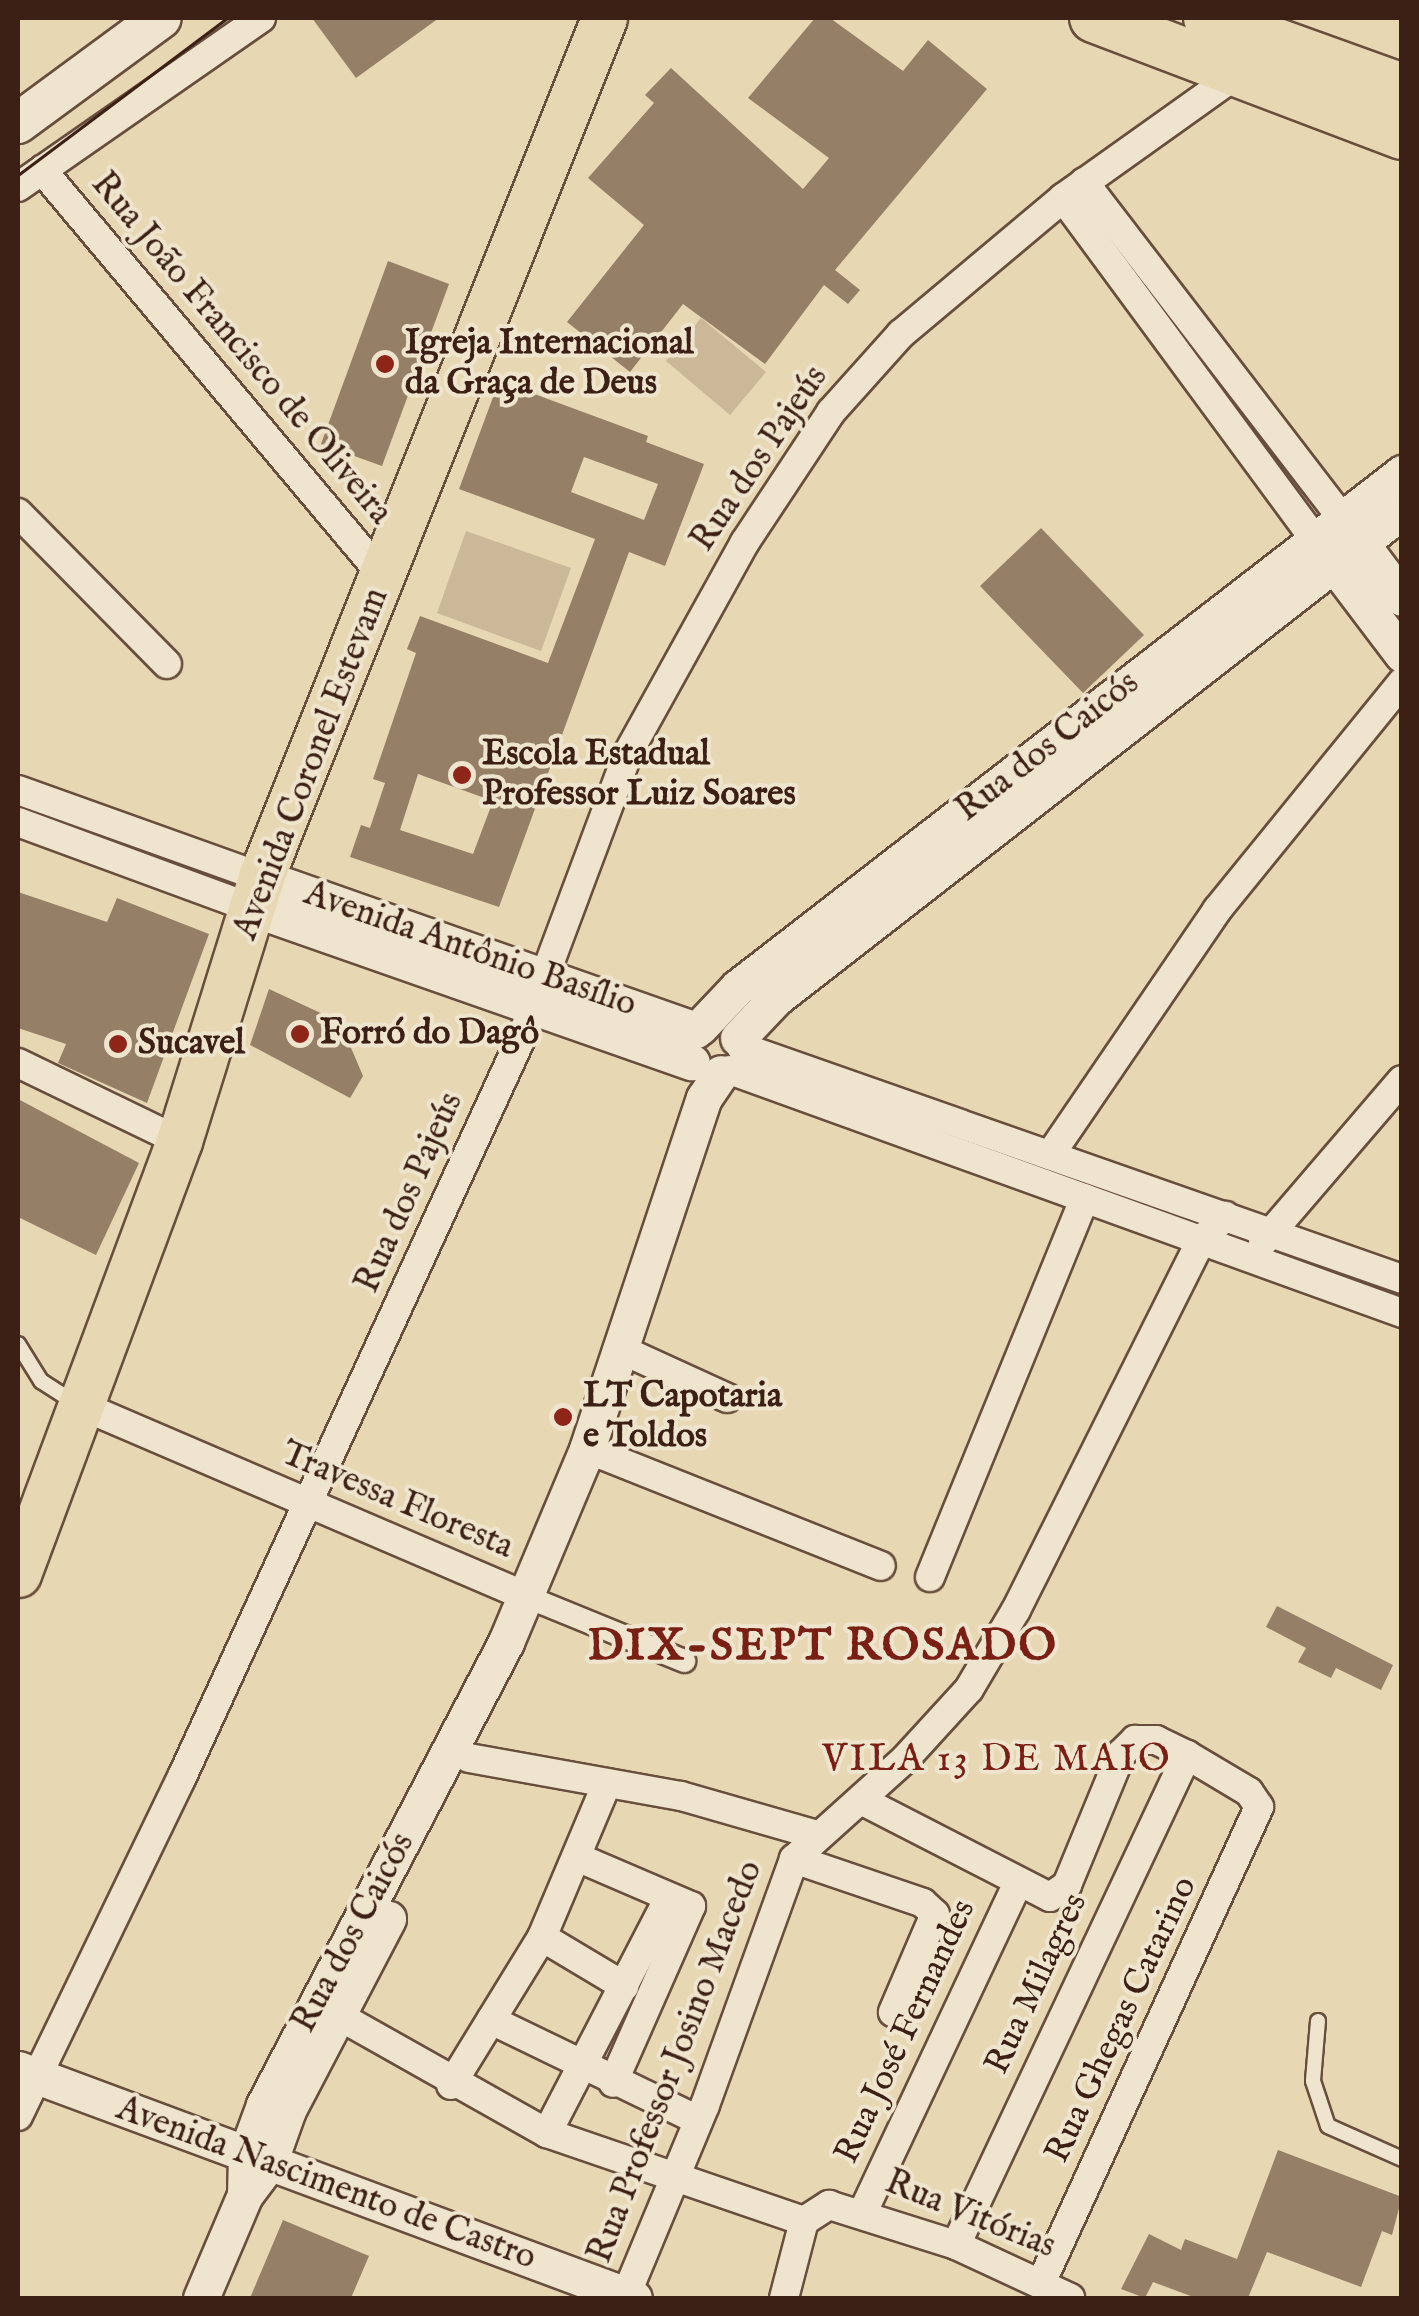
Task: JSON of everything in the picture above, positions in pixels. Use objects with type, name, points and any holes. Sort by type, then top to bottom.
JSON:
[{"type":"highway","points":[[1094,18],[1270,43],[1402,135]]},
{"type":"highway","points":[[1208,18],[1402,88]]},
{"type":"main road","points":[[18,123],[161,18]]},
{"type":"main road","name":"Avenida Coronel Estevam","points":[[21,1552],[82,1406],[178,1140],[258,893],[604,18]]},
{"type":"street","points":[[18,188],[261,18]]},
{"type":"street","name":"Rua dos Pajeús","points":[[18,2116],[26,2073],[309,1505],[539,990],[628,753],[788,470],[901,334],[1073,190],[1270,43]]},
{"type":"street","name":"Rua João Francisco de Oliveira","points":[[42,170],[383,576]]},
{"type":"street","points":[[1073,190],[1337,540],[1402,654]]},
{"type":"street","name":"Rua dos Caicós","points":[[201,2298],[258,2158],[288,2110],[327,2009],[489,1680],[586,1449],[713,1057],[776,998],[1253,604],[1337,540],[1402,473]]},
{"type":"street","name":"Rua dos Caicós","points":[[1337,540],[1402,512]]},
{"type":"street","points":[[18,513],[167,664]]},
{"type":"street","points":[[1337,540],[1402,598]]},
{"type":"street","points":[[1050,1155],[1217,910],[1402,682]]},
{"type":"street","name":"Avenida Antônio Basílio","points":[[18,790],[258,893]]},
{"type":"street","name":"Avenida Antônio Basílio","points":[[18,822],[258,893],[539,990],[1084,1198],[1402,1313]]},
{"type":"street","name":"Avenida Antônio Basílio","points":[[713,1057],[1050,1155],[1402,1280]]},
{"type":"street","points":[[18,1063],[178,1140]]},
{"type":"street","points":[[1248,1257],[1402,1080]]},
{"type":"street","points":[[930,1577],[1084,1198]]},
{"type":"street","name":"Rua Professor Josino Macedo","points":[[611,2294],[698,2120],[794,1859],[942,1720],[990,1655],[1202,1240],[1225,1216]]},
{"type":"street","points":[[618,1348],[727,1398]]},
{"type":"street","name":"Travessa Floresta","points":[[82,1406],[684,1661]]},
{"type":"street","points":[[586,1449],[881,1566]]},
{"type":"street","name":"Rua dos Caicós","points":[[327,2009],[469,1758],[489,1680]]},
{"type":"street","points":[[861,1800],[1016,1884],[1050,1897],[1063,1891],[1076,1867],[1121,1754],[1135,1740],[1156,1740],[1187,1755]]},
{"type":"street","name":"Rua Ghegas Catarino","points":[[1042,2281],[1259,1815],[1249,1792],[1187,1755]]},
{"type":"street","name":"Rua Milagres","points":[[956,2245],[1187,1755]]},
{"type":"street","points":[[469,1758],[721,1804],[817,1835]]},
{"type":"street","points":[[451,2085],[542,1937],[579,1858],[607,1784]]},
{"type":"street","points":[[579,1858],[691,1906],[613,2083]]},
{"type":"street","points":[[794,1859],[922,1902],[935,1914],[893,2012]]},
{"type":"street","name":"Rua José Fernandes","points":[[851,2208],[1016,1884]]},
{"type":"street","points":[[547,2134],[669,1898]]},
{"type":"street","points":[[542,1937],[624,1986]]},
{"type":"street","points":[[327,2009],[451,2085],[547,2134],[804,2220]]},
{"type":"street","points":[[491,2020],[581,2068],[698,2120]]},
{"type":"street","name":"Avenida Nascimento de Castro","points":[[26,2073],[611,2294]]},
{"type":"street","points":[[784,2298],[804,2220],[820,2206],[851,2208]]},
{"type":"street","name":"Rua Vitórias","points":[[851,2208],[956,2245],[1042,2281],[1070,2298]]},
{"type":"lane","points":[[18,1344],[41,1381],[82,1406]]},
{"type":"lane","points":[[1318,2021],[1313,2082],[1328,2126],[1402,2159]]},
{"type":"shaded area","points":[[701,318],[766,372],[730,415],[666,361]]},
{"type":"shaded area","points":[[466,531],[571,568],[541,651],[437,613]]},
{"type":"building","points":[[312,18],[439,18],[356,78]]},
{"type":"building","points":[[815,18],[830,18],[903,71],[928,40],[987,89],[835,270],[860,290],[848,304],[824,285],[765,364],[683,304],[630,372],[567,322],[644,225],[588,178],[654,103],[645,95],[671,68],[803,189],[829,158],[748,98]]},
{"type":"building","name":"Igreja Internacional da Graça de Deus","points":[[388,261],[449,284],[382,466],[321,444]]},
{"type":"building","points":[[499,381],[648,436],[646,442],[704,464],[665,566],[629,552],[499,907],[350,857],[361,825],[370,828],[385,783],[373,779],[416,653],[407,649],[420,616],[548,663],[595,539],[459,489]],"holes":[[[584,457],[658,484],[644,520],[571,492]],[[418,774],[493,801],[473,854],[400,830]]]},
{"type":"building","points":[[1041,528],[1144,635],[1083,693],[980,586]]},
{"type":"building","points":[[18,892],[107,922],[117,898],[209,934],[147,1103],[58,1063],[66,1044],[18,1028]]},
{"type":"building","name":"Forró do Dagô","points":[[269,989],[340,1022],[363,1076],[350,1098],[250,1045]]},
{"type":"building","points":[[18,1099],[139,1163],[96,1255],[18,1217]]},
{"type":"building","points":[[1277,1606],[1393,1665],[1381,1690],[1336,1668],[1331,1678],[1298,1662],[1306,1648],[1266,1627]]},
{"type":"building","points":[[1278,2150],[1402,2197],[1392,2235],[1382,2231],[1361,2287],[1267,2252],[1248,2298],[1196,2298],[1153,2282],[1145,2298],[1121,2289],[1149,2234],[1181,2250],[1185,2239],[1237,2259]]},
{"type":"building","points":[[283,2220],[369,2256],[351,2298],[250,2298]]},
{"type":"tram line","points":[[18,175],[227,18]]},
{"type":"place","name":"Igreja Internacional da Graça de Deus","points":[[385,364]]},
{"type":"place","name":"Escola Estadual Professor Luiz Soares","points":[[462,775]]},
{"type":"place","name":"Forró do Dagô","points":[[300,1034]]},
{"type":"place","name":"Sucavel","points":[[118,1044]]},
{"type":"place","name":"LT Capotaria e Toldos","points":[[563,1417]]},
{"type":"district","name":"DIX-SEPT ROSADO","points":[[823,1647]]},
{"type":"district","name":"VILA 13 DE MAIO","points":[[997,1761]]}]
